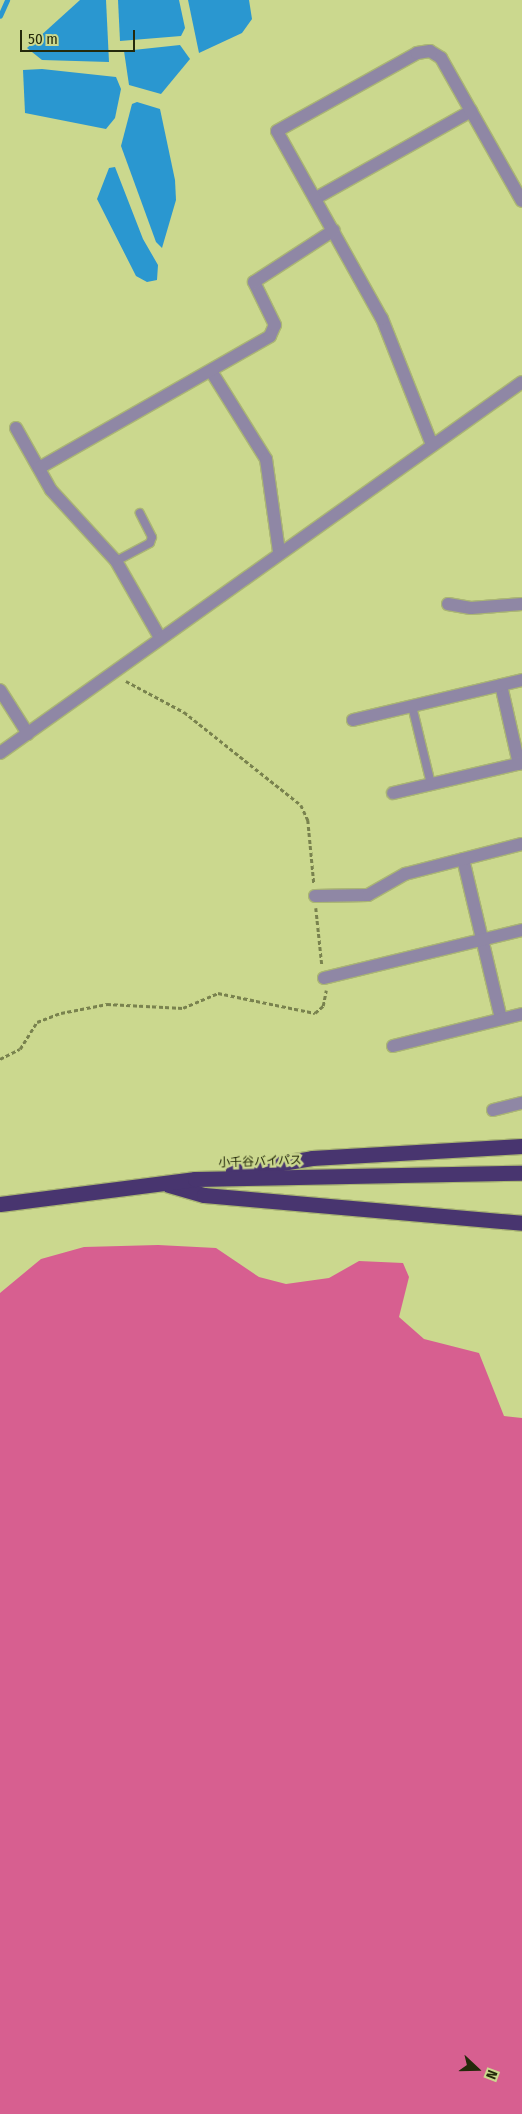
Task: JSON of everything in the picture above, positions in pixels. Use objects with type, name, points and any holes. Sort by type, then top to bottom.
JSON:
[{"type":"highway","points":[[195,1179],[312,1158],[522,1146]]},
{"type":"highway","name":"小千谷バイパス","points":[[0,1204],[195,1179],[522,1173]]},
{"type":"highway","points":[[160,1183],[204,1195],[522,1223]]},
{"type":"street","points":[[432,446],[382,319],[277,131],[417,53],[430,51],[441,58],[522,201]]},
{"type":"street","points":[[316,198],[471,111]]},
{"type":"street","points":[[39,468],[211,371],[275,330],[255,289],[258,276],[334,230]]},
{"type":"street","points":[[211,371],[266,459],[279,551]]},
{"type":"street","points":[[0,753],[159,636],[522,382]]},
{"type":"street","points":[[16,428],[39,468],[64,505],[87,524],[116,561],[159,636]]},
{"type":"street","points":[[448,604],[471,608],[522,604]]},
{"type":"street","points":[[354,720],[522,680]]},
{"type":"street","points":[[393,793],[521,763],[500,685]]},
{"type":"street","points":[[0,690],[28,734]]},
{"type":"street","points":[[315,896],[368,895],[405,874],[522,844]]},
{"type":"street","points":[[463,859],[501,1019]]},
{"type":"street","points":[[324,978],[522,930]]},
{"type":"street","points":[[393,1046],[522,1014]]},
{"type":"street","points":[[493,1110],[522,1103]]},
{"type":"lane","points":[[116,561],[150,543],[152,537],[140,513]]},
{"type":"lane","points":[[412,706],[431,784]]},
{"type":"path","points":[[0,1059],[20,1049],[37,1022],[107,1004],[183,1008],[218,993],[231,993],[315,1013],[327,998],[308,820],[301,805],[184,712],[110,672]]},
{"type":"shaded area","points":[[158,1245],[216,1248],[259,1277],[286,1284],[329,1278],[359,1261],[403,1263],[409,1277],[399,1317],[424,1339],[479,1353],[504,1416],[522,1418],[522,2114],[0,2114],[0,1293],[41,1259],[84,1247]]},
{"type":"water","points":[[80,0],[106,0],[109,62],[42,60],[27,48]]},
{"type":"water","points":[[118,0],[179,0],[185,28],[181,36],[120,41]]},
{"type":"water","points":[[188,0],[249,0],[252,19],[242,33],[199,53]]},
{"type":"water","points":[[180,45],[190,59],[161,94],[129,85],[124,51]]},
{"type":"water","points":[[42,69],[116,77],[121,89],[115,118],[106,129],[25,113],[23,70]]},
{"type":"water","points":[[137,102],[160,109],[175,180],[176,200],[162,248],[156,242],[121,146],[132,104]]},
{"type":"water","points":[[115,167],[143,239],[158,265],[157,280],[147,282],[136,276],[97,199],[109,168]]},
{"type":"waterway","points":[[0,16],[7,0]]}]
